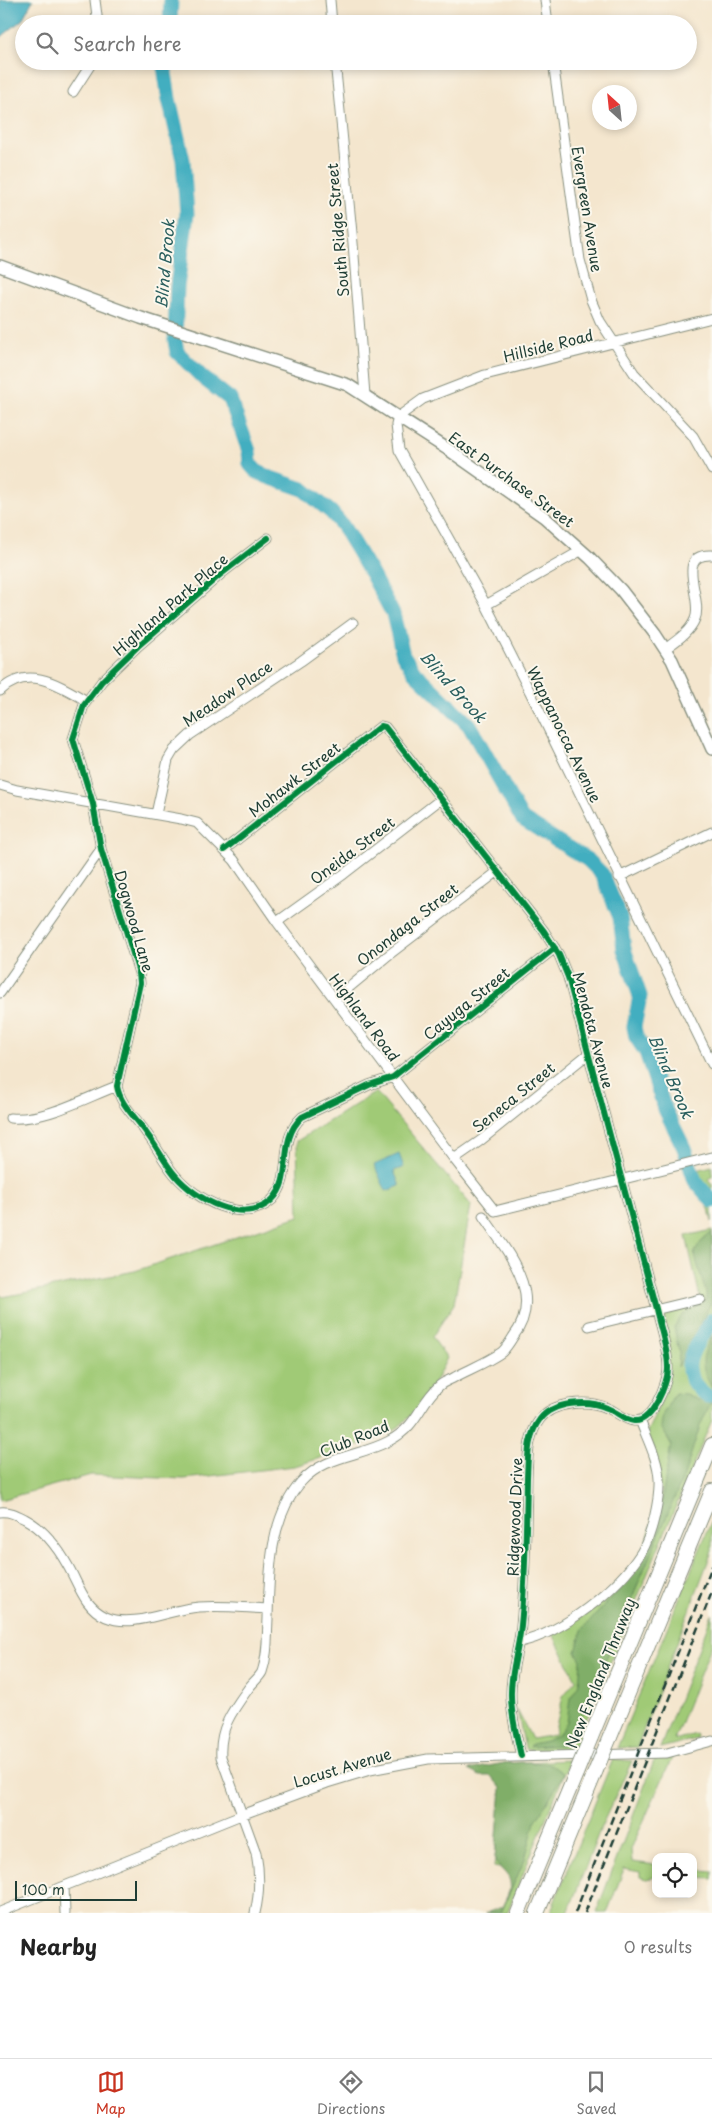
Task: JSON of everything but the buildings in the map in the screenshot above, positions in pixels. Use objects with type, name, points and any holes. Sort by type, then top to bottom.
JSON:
[{"type":"highway","name":"New England Thruway","points":[[518,1913],[712,1445]]},
{"type":"highway","points":[[537,1913],[712,1491]]},
{"type":"main road","points":[[0,266],[141,318],[332,379],[348,385],[365,396]]},
{"type":"main road","name":"East Purchase Street","points":[[365,396],[504,488],[544,517],[582,550],[621,590],[665,649],[681,679],[712,750]]},
{"type":"street","points":[[95,0],[97,15]]},
{"type":"street","points":[[330,0],[331,15]]},
{"type":"street","points":[[545,0],[547,15]]},
{"type":"street","points":[[73,92],[88,70]]},
{"type":"street","name":"South Ridge Street","points":[[336,70],[353,243],[365,396]]},
{"type":"street","name":"Evergreen Avenue","points":[[554,70],[580,260],[591,300],[612,342],[644,386],[665,404],[693,436],[712,470]]},
{"type":"street","name":"Hillside Road","points":[[398,417],[423,399],[485,375],[712,318]]},
{"type":"street","name":"Wappanocca Avenue","points":[[398,417],[396,425],[399,450],[486,605],[712,1064]]},
{"type":"street","name":"Highland Park Place","points":[[93,804],[73,739],[87,701],[102,681],[138,646],[221,574],[268,538]]},
{"type":"street","points":[[486,605],[582,550]]},
{"type":"street","points":[[665,649],[683,636],[696,618],[697,610],[690,568],[693,561],[712,555]]},
{"type":"street","name":"Meadow Place","points":[[156,814],[168,760],[174,750],[190,735],[301,661],[353,623]]},
{"type":"street","points":[[0,691],[8,684],[22,679],[39,678],[61,686],[87,701]]},
{"type":"street","name":"Mendota Avenue","points":[[379,728],[381,726],[388,729],[555,948],[568,977],[656,1308]]},
{"type":"street","name":"Mohawk Street","points":[[224,850],[379,728]]},
{"type":"street","name":"Highland Road","points":[[0,785],[17,790],[156,814],[196,823],[234,860],[335,999],[495,1211],[710,1158]]},
{"type":"street","name":"Oneida Street","points":[[278,922],[441,799]]},
{"type":"street","name":"Dogwood Lane","points":[[93,804],[101,849],[123,915],[140,983],[117,1086]]},
{"type":"street","points":[[619,877],[712,832]]},
{"type":"street","points":[[0,993],[101,849]]},
{"type":"street","name":"Onondaga Street","points":[[335,999],[386,957],[497,872]]},
{"type":"street","name":"Cayuga Street","points":[[393,1077],[555,948]]},
{"type":"street","name":"Seneca Street","points":[[454,1159],[480,1141],[588,1054]]},
{"type":"street","points":[[10,1118],[24,1120],[117,1086],[122,1102],[148,1134],[175,1175],[194,1193],[209,1201],[244,1211],[267,1204],[274,1198],[281,1186],[285,1171],[288,1137],[294,1124],[302,1117],[393,1077]]},
{"type":"street","name":"Club Road","points":[[255,1913],[260,1893],[256,1853],[221,1757],[220,1744],[224,1726],[248,1688],[261,1674],[266,1653],[270,1569],[278,1526],[290,1499],[301,1482],[314,1470],[330,1461],[378,1446],[400,1434],[411,1426],[439,1385],[503,1351],[520,1329],[525,1316],[525,1286],[519,1273],[483,1216]]},
{"type":"street","points":[[589,1326],[700,1298]]},
{"type":"street","points":[[520,1642],[554,1628],[590,1606],[621,1578],[645,1546],[657,1502],[659,1481],[655,1462],[640,1420],[647,1417],[654,1407],[668,1372],[667,1357],[656,1308]]},
{"type":"street","name":"Ridgewood Drive","points":[[521,1756],[510,1694],[520,1642],[525,1571],[528,1454],[535,1427],[543,1416],[549,1412],[576,1404],[599,1405],[627,1419],[640,1420]]},
{"type":"street","points":[[0,1512],[16,1514],[35,1524],[57,1548],[90,1606],[108,1618],[137,1621],[170,1611],[198,1607],[268,1609]]},
{"type":"street","name":"Locust Avenue","points":[[0,1912],[327,1783],[402,1763],[428,1759],[667,1753],[712,1740]]},
{"type":"street","points":[[64,1887],[65,1913]]},
{"type":"green space","points":[[376,1092],[471,1205],[454,1304],[432,1337],[447,1358],[417,1410],[393,1432],[352,1448],[295,1466],[184,1479],[91,1475],[0,1500],[0,1294],[3,1297],[135,1271],[299,1216],[297,1141]]},
{"type":"green space","points":[[712,1166],[712,1176],[708,1179],[712,1184],[712,1222],[709,1209],[686,1173]]},
{"type":"green space","points":[[712,1230],[712,1420],[574,1749],[528,1750],[525,1748],[517,1710],[532,1739],[554,1735],[563,1696],[576,1680],[553,1634],[597,1607],[625,1579],[642,1556],[661,1493],[647,1432],[668,1385],[661,1314],[701,1302],[686,1236]]},
{"type":"green space","points":[[712,1232],[712,1301],[678,1367],[679,1352],[674,1327],[683,1314],[706,1300],[706,1293],[694,1253],[701,1242]]},
{"type":"green space","points":[[712,1336],[712,1388],[705,1374],[703,1362],[705,1350]]},
{"type":"green space","points":[[712,1392],[712,1400],[700,1426],[684,1476],[572,1739],[565,1745],[530,1747],[532,1744],[547,1741],[559,1734],[567,1722],[570,1698],[579,1684],[581,1660],[576,1652],[582,1630],[622,1586],[646,1553],[659,1517],[671,1444],[661,1427],[663,1414],[675,1393],[686,1394],[699,1401]]},
{"type":"green space","points":[[712,1520],[712,1551],[637,1747],[617,1748]]},
{"type":"green space","points":[[712,1614],[712,1644],[674,1740],[696,1734],[696,1739],[660,1748]]},
{"type":"green space","points":[[672,1758],[631,1849],[632,1862],[652,1864],[652,1878],[646,1879],[640,1877],[640,1872],[624,1869],[607,1913],[596,1913],[654,1761]]},
{"type":"green space","points":[[613,1759],[632,1761],[601,1827],[568,1913],[550,1913]]},
{"type":"green space","points":[[570,1760],[507,1913],[493,1913],[500,1912],[518,1872],[494,1867],[504,1763]]},
{"type":"green space","points":[[504,1763],[550,1764],[564,1774],[535,1822],[525,1859],[501,1913],[486,1913],[502,1907],[510,1886],[508,1877],[495,1860],[501,1788],[491,1776],[480,1776],[468,1770]]},
{"type":"green space","points":[[697,1869],[712,1871],[712,1879],[697,1878]]},
{"type":"water","points":[[0,0],[33,0],[25,15],[15,15],[15,26],[0,38]]},
{"type":"water","points":[[399,1154],[404,1167],[394,1171],[400,1186],[386,1191],[374,1165]]},
{"type":"waterway","name":"Blind Brook","points":[[170,15],[171,0]]},
{"type":"waterway","name":"Blind Brook","points":[[165,70],[169,99],[183,160],[187,214],[177,287],[175,340],[177,352],[203,378],[230,399],[249,451],[250,464],[256,471],[303,489],[331,512],[342,525],[393,614],[403,655],[415,673],[469,725],[522,819],[588,860],[602,874],[620,917],[624,949],[640,996],[634,1027],[636,1037],[646,1052],[664,1107],[684,1148],[695,1181],[712,1201]]},
{"type":"waterway","name":"Blind Brook","points":[[707,1396],[691,1378],[689,1368],[694,1350],[712,1320]]},
{"type":"railway","points":[[575,1913],[712,1566]]},
{"type":"railway","points":[[585,1913],[712,1592]]},
{"type":"cycle path","points":[[268,538],[221,574],[138,646],[102,681],[84,705],[73,739],[93,804],[101,849],[139,973],[140,983],[117,1086],[125,1105],[171,1170],[195,1193],[220,1206],[234,1210],[260,1207],[272,1200],[279,1191],[283,1181],[290,1137],[294,1127],[302,1117],[369,1085],[393,1077],[555,948]]},
{"type":"cycle path","points":[[224,850],[381,726],[385,727],[544,931],[559,955],[568,977],[664,1338],[668,1368],[658,1401],[647,1416],[641,1420],[630,1420],[599,1405],[571,1404],[546,1413],[540,1419],[530,1440],[523,1607],[511,1687],[514,1726],[521,1756]]}]
